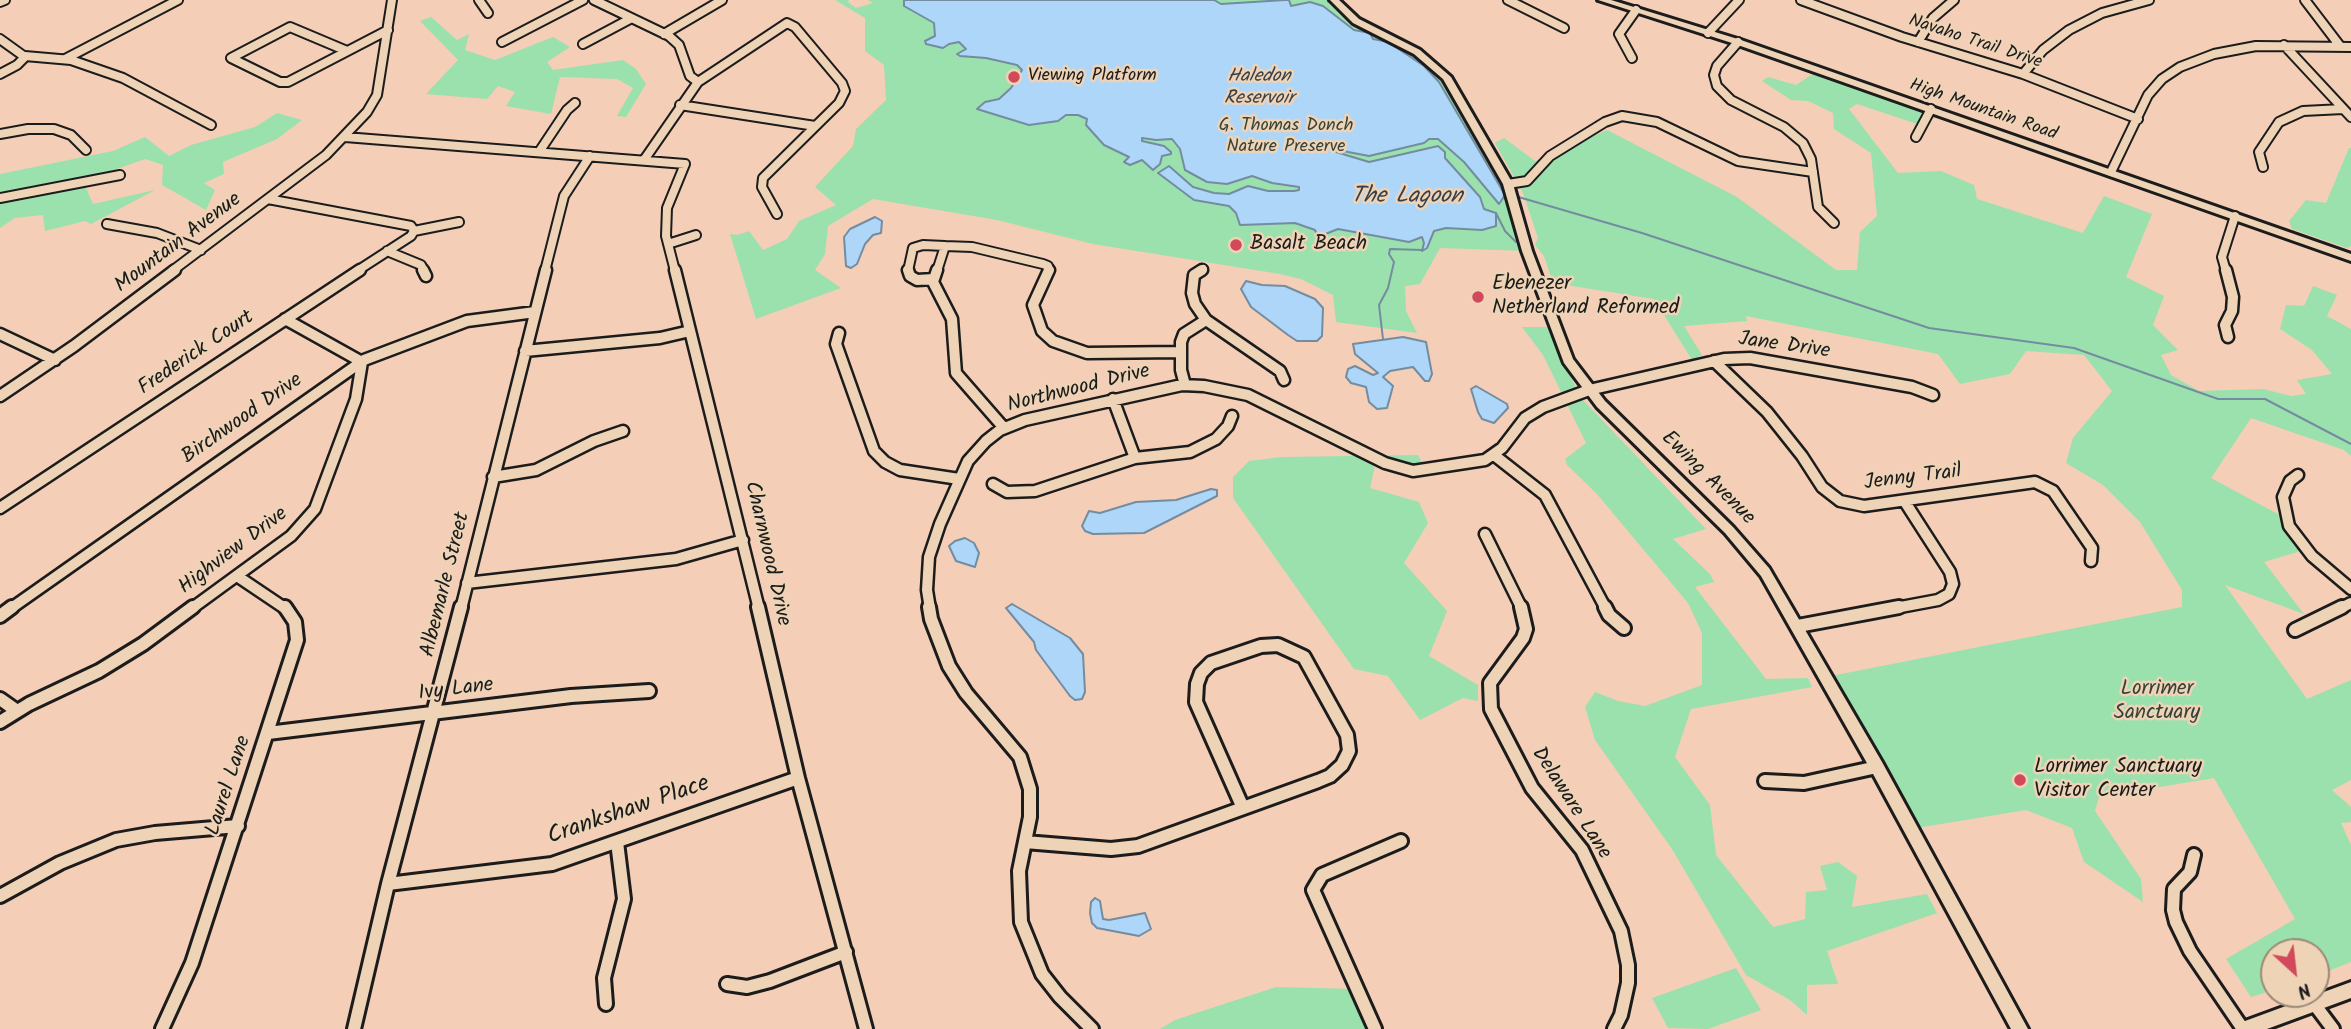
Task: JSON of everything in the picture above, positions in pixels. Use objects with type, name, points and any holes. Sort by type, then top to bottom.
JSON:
[{"type":"main road","name":"Ewing Avenue","points":[[1334,0],[1356,21],[1417,52],[1442,71],[1511,191],[1527,251],[1561,346],[1589,390],[1744,547],[1765,572],[1877,767],[2020,1029]]},
{"type":"main road","name":"High Mountain Road","points":[[1602,0],[1738,42],[2351,258]]},
{"type":"main road","points":[[2330,998],[2351,990]]},
{"type":"main road","points":[[2244,1029],[2304,1008]]},
{"type":"street","points":[[0,2],[5,0]]},
{"type":"street","points":[[65,60],[178,0]]},
{"type":"street","points":[[347,51],[290,27],[231,58],[285,83],[388,30],[392,0]]},
{"type":"street","points":[[479,0],[488,13]]},
{"type":"street","points":[[502,42],[583,0]]},
{"type":"street","points":[[594,0],[664,34],[679,45],[690,76],[698,82]]},
{"type":"street","points":[[664,34],[722,0]]},
{"type":"street","points":[[1508,0],[1564,28]]},
{"type":"street","points":[[1708,33],[1739,0]]},
{"type":"street","name":"Navaho Trail Drive","points":[[1801,0],[1918,42],[2023,74],[2138,118]]},
{"type":"street","points":[[1918,42],[1933,18],[1954,0]]},
{"type":"street","points":[[2023,74],[2043,50],[2069,30],[2102,13],[2150,0]]},
{"type":"street","points":[[2305,0],[2340,46]]},
{"type":"street","points":[[1632,58],[1619,34],[1636,10]]},
{"type":"street","points":[[583,44],[630,19]]},
{"type":"street","points":[[644,160],[698,82],[787,23],[795,27],[844,86],[842,99],[764,178],[762,187],[777,214]]},
{"type":"street","name":"Mountain Avenue","points":[[0,396],[55,360],[268,199],[345,137],[369,109],[377,95],[388,30]]},
{"type":"street","points":[[0,38],[24,56],[65,60],[123,78],[211,125]]},
{"type":"street","points":[[1738,42],[1715,71],[1717,86],[1731,100],[1797,138],[1810,155],[1818,207],[1834,223]]},
{"type":"street","points":[[2284,44],[2351,117]]},
{"type":"street","points":[[2111,172],[2140,109],[2155,86],[2180,67],[2227,51],[2284,44],[2351,47]]},
{"type":"street","points":[[0,74],[23,61],[24,56]]},
{"type":"street","points":[[539,152],[567,110],[575,103]]},
{"type":"street","points":[[680,105],[815,127]]},
{"type":"street","points":[[1916,137],[1931,109]]},
{"type":"street","points":[[2263,166],[2259,152],[2279,122],[2303,111],[2343,109]]},
{"type":"street","points":[[1511,191],[1527,181],[1550,156],[1605,122],[1629,116],[1657,122],[1738,161],[1812,172]]},
{"type":"street","points":[[0,134],[28,129],[54,129],[71,135],[86,150]]},
{"type":"street","name":"Charnwood Drive","points":[[345,137],[681,163],[686,166],[667,208],[665,226],[668,244],[743,541],[798,778],[866,1029]]},
{"type":"street","name":"Albemarle Street","points":[[354,1029],[388,884],[435,712],[564,196],[573,177],[590,156]]},
{"type":"street","points":[[0,198],[120,175]]},
{"type":"street","points":[[268,199],[411,226],[414,231],[459,222]]},
{"type":"street","points":[[2228,337],[2225,325],[2232,311],[2233,297],[2222,257],[2235,216]]},
{"type":"street","points":[[107,224],[157,233],[201,250]]},
{"type":"street","name":"Frederick Court","points":[[0,508],[414,231]]},
{"type":"street","points":[[668,244],[696,235]]},
{"type":"street","points":[[932,280],[917,280],[910,276],[908,271],[914,248],[923,245],[972,247],[1048,266],[1049,271],[1033,305],[1042,331],[1053,341],[1087,353],[1180,352]]},
{"type":"street","points":[[932,280],[937,273],[945,246]]},
{"type":"street","points":[[387,251],[421,265],[426,276]]},
{"type":"street","points":[[1203,269],[1194,275],[1192,293],[1195,304],[1206,320],[1280,371],[1284,380]]},
{"type":"street","points":[[932,280],[952,319],[956,373],[1004,428]]},
{"type":"street","name":"Birchwood Drive","points":[[0,616],[362,362],[467,321],[535,312]]},
{"type":"street","points":[[285,319],[362,362]]},
{"type":"street","points":[[1185,386],[1180,352],[1184,334],[1206,320]]},
{"type":"street","points":[[525,351],[660,338],[690,331]]},
{"type":"street","points":[[839,332],[836,344],[874,451],[884,462],[900,470],[959,479]]},
{"type":"street","points":[[0,334],[55,360]]},
{"type":"street","name":"Jane Drive","points":[[1589,390],[1714,361],[1750,358],[1912,387],[1933,395]]},
{"type":"street","name":"Jenny Trail","points":[[1714,361],[1767,412],[1802,456],[1822,487],[1833,497],[1856,506],[1905,502],[2030,481],[2053,491],[2092,548],[2091,561]]},
{"type":"street","name":"Highview Drive","points":[[0,722],[122,657],[291,536],[315,509],[356,400],[362,362]]},
{"type":"street","name":"Northwood Drive","points":[[1092,1029],[1060,997],[1042,974],[1021,922],[1019,871],[1030,817],[1030,789],[1020,757],[966,693],[949,666],[931,619],[927,590],[929,557],[968,461],[986,441],[1004,428],[1026,420],[1185,386],[1232,390],[1248,396],[1385,463],[1413,471],[1460,467],[1494,455],[1533,412],[1589,390]]},
{"type":"street","points":[[1113,400],[1135,458]]},
{"type":"street","points":[[993,484],[1007,492],[1035,491],[1135,458],[1169,456],[1197,449],[1223,432],[1232,421],[1232,416]]},
{"type":"street","points":[[494,477],[536,470],[594,441],[623,432]]},
{"type":"street","points":[[1494,455],[1545,495],[1609,615],[1624,628]]},
{"type":"street","points":[[2298,475],[2290,481],[2283,497],[2290,526],[2312,556],[2351,589]]},
{"type":"street","points":[[1798,626],[1938,600],[1949,594],[1953,584],[1950,572],[1905,502]]},
{"type":"street","name":"Delaware Lane","points":[[1485,534],[1520,604],[1526,629],[1523,638],[1493,676],[1489,699],[1532,788],[1581,850],[1621,931],[1628,965],[1628,983],[1623,1007],[1614,1029]]},
{"type":"street","points":[[467,583],[676,559],[743,541]]},
{"type":"street","name":"Laurel Lane","points":[[162,1029],[191,963],[295,649],[295,622],[285,607],[237,576]]},
{"type":"street","points":[[2295,630],[2351,603]]},
{"type":"street","points":[[1026,842],[1121,849],[1138,846],[1243,808],[1330,776],[1342,765],[1349,751],[1347,735],[1304,657],[1278,645],[1261,646],[1211,663],[1201,673],[1197,684],[1196,702],[1243,808]]},
{"type":"street","name":"Ivy Lane","points":[[268,733],[571,696],[649,691]]},
{"type":"street","points":[[0,699],[18,711]]},
{"type":"street","points":[[1765,782],[1804,783],[1877,767]]},
{"type":"street","name":"Crankshaw Place","points":[[388,884],[552,864],[798,778]]},
{"type":"street","points":[[0,896],[60,863],[116,840],[155,833],[238,826]]},
{"type":"street","points":[[1375,1029],[1314,897],[1314,885],[1322,875],[1401,841]]},
{"type":"street","points":[[606,1004],[604,978],[624,899],[617,842]]},
{"type":"street","points":[[2194,855],[2194,863],[2189,872],[2174,889],[2173,910],[2176,922],[2189,951],[2244,1029]]},
{"type":"street","points":[[727,984],[747,987],[770,981],[846,952]]},
{"type":"street","points":[[2318,1008],[2333,1029]]},
{"type":"green space","name":"G. Thomas Donch Nature Preserve","points":[[835,0],[849,0],[856,8],[873,3],[868,0],[1334,0],[1351,17],[1436,66],[1508,184],[1527,251],[1440,248],[1420,284],[1405,286],[1406,311],[1417,333],[1336,322],[1333,295],[1301,279],[1093,244],[997,220],[873,199],[828,226],[825,254],[815,270],[841,288],[756,319],[730,234],[749,231],[763,250],[787,239],[799,221],[836,205],[815,187],[853,146],[856,129],[886,100],[884,65],[865,51],[865,18]]},
{"type":"green space","points":[[431,17],[457,40],[469,34],[465,50],[495,60],[553,37],[570,47],[547,62],[553,70],[623,60],[636,69],[646,84],[626,117],[617,116],[633,88],[617,79],[560,77],[551,114],[506,106],[515,92],[498,86],[487,99],[426,94],[458,60],[420,21]]},
{"type":"green space","name":"Lorrimer Sanctuary","points":[[1813,74],[1927,114],[1920,125],[1857,104],[1849,109],[1898,173],[1941,171],[1974,185],[1977,199],[2083,233],[2104,196],[2152,214],[2126,277],[2164,296],[2153,325],[2178,350],[2161,355],[2171,375],[2199,391],[2263,389],[2291,396],[2306,394],[2297,380],[2332,374],[2312,350],[2280,329],[2286,305],[2304,306],[2313,286],[2337,295],[2327,316],[2351,329],[2351,456],[2344,450],[2251,418],[2211,478],[2287,519],[2304,550],[2264,562],[2304,614],[2225,585],[2307,699],[2351,680],[2351,780],[2332,790],[2351,807],[2351,822],[2341,823],[2351,845],[2351,962],[2330,970],[2330,938],[2262,938],[2295,919],[2214,778],[2099,797],[2095,811],[2141,879],[2143,902],[2084,862],[2072,828],[2026,810],[1917,828],[1831,676],[2182,607],[2182,590],[2140,522],[2103,485],[2066,463],[2073,438],[2112,391],[2084,355],[2026,351],[2010,374],[1960,384],[1938,354],[1746,316],[1747,321],[1684,326],[1702,355],[1692,360],[1654,299],[1553,283],[1544,256],[1535,245],[1538,238],[1523,193],[1495,143],[1504,138],[1535,161],[1607,130],[1737,197],[1836,270],[1857,270],[1860,232],[1877,216],[1871,153],[1834,129],[1833,113],[1808,101],[1791,100],[1762,81],[1768,77],[1796,85]]},
{"type":"green space","points":[[277,113],[302,120],[277,139],[223,162],[224,174],[204,183],[215,190],[206,210],[162,185],[163,165],[145,159],[83,181],[93,204],[155,190],[91,224],[85,221],[45,231],[43,215],[15,218],[0,228],[0,174],[113,151],[145,137],[169,156],[191,145],[255,127]]},
{"type":"green space","points":[[2349,148],[2351,246],[2347,248],[2292,229],[2289,221],[2306,200],[2326,203]]},
{"type":"green space","points":[[1522,327],[1547,327],[1581,398],[1706,529],[1673,539],[1710,574],[1714,582],[1695,587],[1766,679],[1808,678],[1812,687],[1691,709],[1675,757],[1710,805],[1716,855],[1773,927],[1805,919],[1806,892],[1827,890],[1820,866],[1838,862],[1857,876],[1852,907],[1927,894],[1937,913],[1827,951],[1838,984],[1807,985],[1807,1015],[1790,1000],[1746,975],[1672,849],[1595,740],[1585,707],[1595,692],[1618,701],[1645,706],[1702,685],[1702,633],[1688,603],[1597,494],[1567,465],[1565,459],[1586,443],[1543,355]]},
{"type":"green space","points":[[1418,455],[1426,470],[1375,465],[1370,488],[1419,502],[1428,523],[1404,563],[1447,611],[1429,656],[1478,685],[1478,701],[1463,698],[1420,720],[1388,676],[1354,669],[1233,498],[1233,477],[1249,461],[1282,457]]},
{"type":"green space","points":[[2260,939],[2260,994],[2251,997],[2226,959]]},
{"type":"green space","points":[[1736,968],[1761,1010],[1708,1029],[1668,1028],[1652,998]]},
{"type":"green space","points":[[1276,987],[1356,989],[1372,1029],[1160,1029],[1175,1020]]},
{"type":"water","name":"Haledon Reservoir","points":[[904,0],[1214,0],[1221,4],[1289,0],[1291,6],[1310,2],[1323,6],[1354,30],[1370,33],[1373,39],[1388,42],[1424,66],[1439,82],[1505,195],[1499,204],[1464,162],[1438,139],[1429,139],[1424,143],[1369,156],[1336,152],[1369,162],[1438,146],[1445,152],[1445,158],[1480,197],[1484,209],[1496,213],[1496,226],[1482,230],[1446,228],[1434,231],[1427,248],[1422,251],[1422,237],[1409,242],[1338,229],[1318,237],[1315,230],[1295,223],[1240,225],[1236,213],[1229,206],[1194,200],[1158,173],[1169,166],[1193,187],[1214,193],[1229,194],[1248,186],[1268,191],[1294,191],[1299,190],[1299,187],[1272,183],[1252,176],[1227,184],[1207,182],[1185,170],[1180,149],[1172,139],[1142,138],[1142,141],[1164,146],[1171,154],[1162,156],[1160,164],[1153,170],[1142,160],[1130,165],[1124,162],[1129,157],[1104,145],[1086,125],[1087,119],[1078,115],[1066,115],[1058,121],[1029,125],[977,109],[985,102],[999,99],[1011,88],[1022,70],[1017,65],[986,58],[960,56],[957,54],[966,49],[959,42],[943,48],[926,44],[925,41],[935,36],[934,23],[904,6]]},
{"type":"water","points":[[875,217],[882,221],[881,233],[873,235],[865,244],[857,264],[851,268],[846,266],[844,237],[850,229]]},
{"type":"water","points":[[1246,281],[1285,286],[1315,299],[1323,308],[1322,336],[1317,341],[1297,341],[1288,335],[1251,307],[1241,289]]},
{"type":"water","points":[[1403,337],[1426,342],[1432,374],[1429,381],[1425,381],[1413,367],[1390,371],[1383,377],[1393,386],[1387,408],[1377,409],[1369,402],[1366,387],[1351,383],[1346,377],[1348,369],[1355,366],[1373,375],[1378,373],[1355,354],[1353,344]]},
{"type":"water","points":[[1476,386],[1507,404],[1508,408],[1494,423],[1482,419],[1478,412],[1471,389]]},
{"type":"water","points":[[1211,489],[1217,490],[1217,496],[1144,533],[1093,534],[1085,531],[1082,526],[1089,511],[1100,513],[1136,502],[1176,500]]},
{"type":"water","points":[[965,538],[974,543],[979,553],[975,567],[956,561],[949,546]]},
{"type":"water","points":[[1012,604],[1070,638],[1083,654],[1085,692],[1082,699],[1075,700],[1070,696],[1036,650],[1034,642],[1006,608]]},
{"type":"water","points":[[1095,898],[1100,901],[1103,919],[1145,913],[1151,929],[1139,936],[1097,928],[1092,923],[1090,913],[1091,902]]},
{"type":"waterway","points":[[1515,196],[1642,233],[1929,328],[2074,348],[2218,399],[2265,399],[2351,444]]},
{"type":"waterway","points":[[1496,213],[1505,231],[1516,242]]},
{"type":"waterway","points":[[1383,339],[1379,305],[1388,288],[1394,262],[1389,254],[1390,249],[1422,250]]},
{"type":"place","name":"Viewing Platform","points":[[1014,77]]},
{"type":"place","name":"Basalt Beach","points":[[1236,245]]},
{"type":"place","name":"Ebenezer Netherland Reformed","points":[[1478,297]]},
{"type":"place","name":"Lorrimer Sanctuary Visitor Center","points":[[2020,780]]},
{"type":"water label","name":"The Lagoon","points":[[1407,198]]}]
